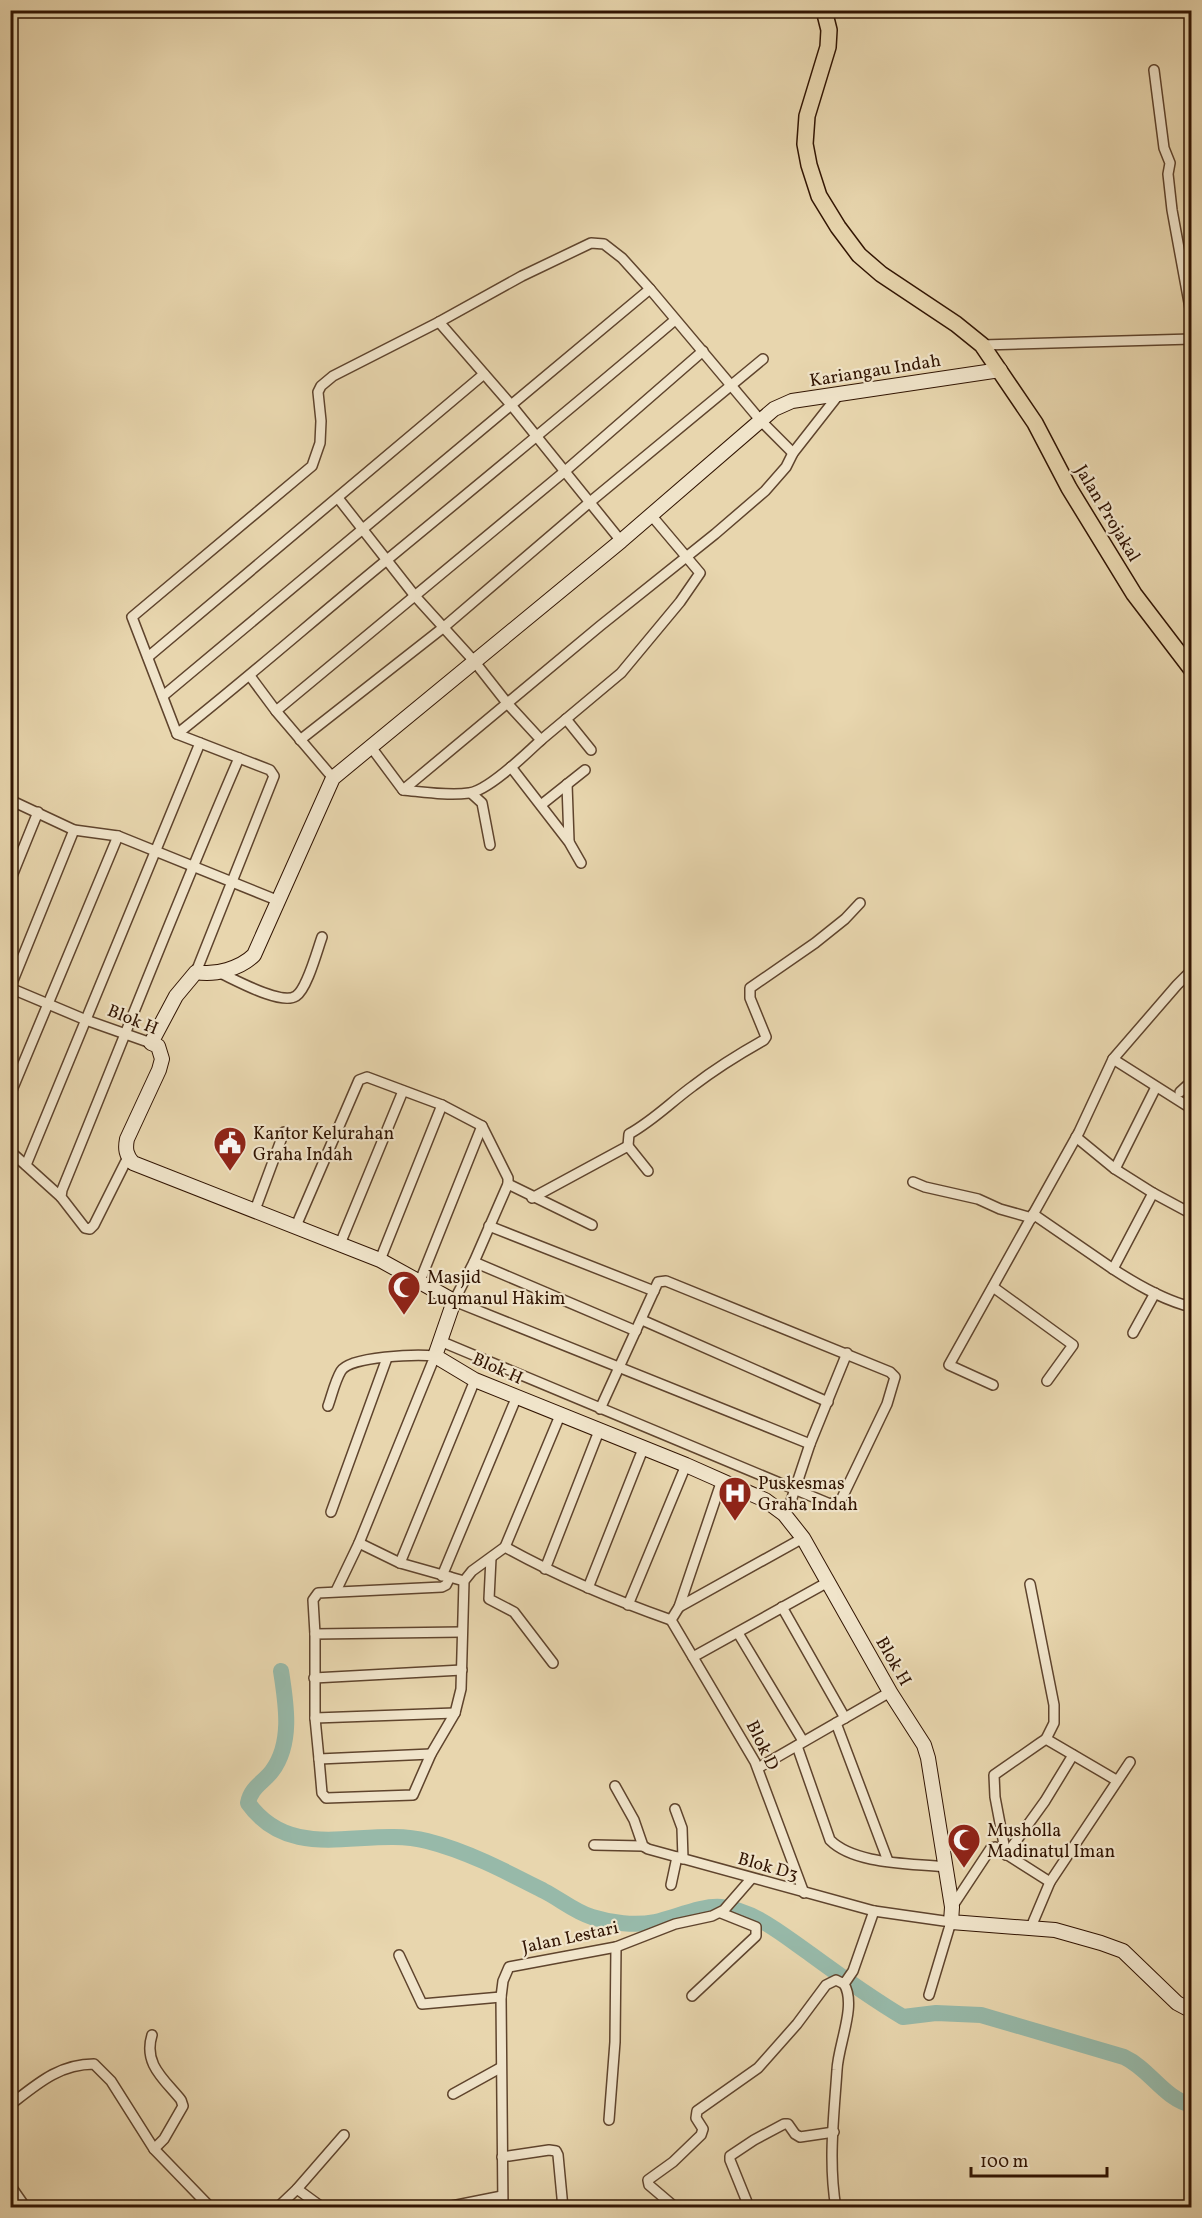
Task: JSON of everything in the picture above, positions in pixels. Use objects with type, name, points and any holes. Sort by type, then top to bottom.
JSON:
[{"type":"main road","name":"Jalan Projakal","points":[[824,10],[829,30],[828,47],[807,116],[805,144],[808,165],[819,196],[859,255],[880,274],[956,324],[982,345],[1035,423],[1069,488],[1134,594],[1191,670]]},
{"type":"street","points":[[1154,70],[1164,148],[1170,164],[1168,174],[1172,210],[1186,256],[1191,319]]},
{"type":"street","points":[[151,1043],[176,996],[196,972],[274,776],[270,770],[177,734],[133,621],[134,614],[312,466],[320,443],[321,421],[318,392],[321,386],[333,376],[439,322],[522,276],[591,243],[604,244],[622,258],[703,351],[731,387],[793,453]]},
{"type":"street","points":[[163,696],[650,289]]},
{"type":"street","points":[[177,734],[537,438],[675,320]]},
{"type":"street","points":[[439,322],[512,406],[621,542]]},
{"type":"street","points":[[982,345],[1191,339]]},
{"type":"street","points":[[276,711],[564,472],[703,351]]},
{"type":"street","points":[[300,740],[444,627],[763,359]]},
{"type":"street","name":"Kariangau Indah","points":[[333,778],[621,542],[774,409],[792,401],[1000,370]]},
{"type":"street","points":[[148,657],[484,374]]},
{"type":"street","points":[[403,790],[765,491],[786,467],[793,453],[840,393]]},
{"type":"street","points":[[338,498],[415,596],[541,740]]},
{"type":"street","points":[[403,790],[471,793],[488,784],[621,673],[680,602],[700,573],[651,515]]},
{"type":"street","points":[[196,972],[218,972],[248,961],[254,955],[333,778],[276,711],[250,676]]},
{"type":"street","points":[[566,719],[591,750]]},
{"type":"street","points":[[26,1165],[200,743]]},
{"type":"street","points":[[371,747],[403,790]]},
{"type":"street","points":[[61,1197],[192,866],[239,758]]},
{"type":"street","points":[[512,766],[569,842],[581,863]]},
{"type":"street","points":[[541,805],[585,770]]},
{"type":"street","points":[[567,784],[569,842]]},
{"type":"street","points":[[471,793],[482,803],[490,845]]},
{"type":"street","points":[[10,800],[74,830],[118,836],[279,901]]},
{"type":"street","points":[[10,881],[38,812]]},
{"type":"street","points":[[10,988],[74,830]]},
{"type":"street","points":[[10,1095],[118,836]]},
{"type":"street","points":[[648,1171],[628,1146],[629,1134],[651,1121],[691,1087],[764,1040],[766,1037],[750,998],[750,988],[815,943],[845,919],[860,903]]},
{"type":"street","points":[[218,972],[258,991],[286,999],[292,998],[297,996],[304,986],[322,937]]},
{"type":"street","points":[[993,1385],[949,1365],[1076,1137],[1113,1059],[1191,970]]},
{"type":"street","name":"Blok H","points":[[10,988],[158,1046],[162,1059],[127,1139],[125,1148],[128,1157]]},
{"type":"street","points":[[1113,1059],[1191,1109]]},
{"type":"street","points":[[296,1226],[359,1080],[367,1077],[442,1105],[482,1126],[505,1169],[508,1184],[474,1263],[454,1301],[435,1356],[359,1543],[336,1591]]},
{"type":"street","points":[[1180,1092],[1191,1081]]},
{"type":"street","points":[[1115,1169],[1156,1087]]},
{"type":"street","points":[[340,1244],[403,1091]]},
{"type":"street","points":[[380,1260],[442,1105]]},
{"type":"street","points":[[420,1281],[482,1126]]},
{"type":"street","points":[[255,1210],[284,1132]]},
{"type":"street","points":[[1076,1137],[1115,1169],[1191,1215]]},
{"type":"street","points":[[532,1198],[628,1146]]},
{"type":"street","points":[[10,1150],[61,1197],[84,1228],[90,1229],[94,1226],[128,1157],[133,1162],[380,1260],[454,1301],[810,1444]]},
{"type":"street","points":[[913,1182],[925,1187],[978,1199],[1000,1209],[1032,1216],[1144,1289],[1184,1305],[1191,1301]]},
{"type":"street","points":[[508,1184],[592,1226]]},
{"type":"street","points":[[1113,1269],[1153,1193]]},
{"type":"street","points":[[489,1226],[654,1291]]},
{"type":"street","points":[[474,1263],[636,1331]]},
{"type":"street","points":[[440,1341],[600,1409],[830,1504],[841,1500],[887,1404],[895,1377],[890,1372],[847,1353],[666,1281],[658,1282],[600,1409]]},
{"type":"street","points":[[993,1287],[1073,1345],[1047,1381]]},
{"type":"street","points":[[1134,1333],[1155,1293]]},
{"type":"street","points":[[642,1320],[828,1402]]},
{"type":"street","points":[[784,1514],[789,1507],[810,1444],[847,1353]]},
{"type":"street","points":[[328,1406],[342,1369],[359,1360],[420,1354],[435,1356]]},
{"type":"street","name":"Blok H","points":[[435,1356],[475,1380],[722,1480],[765,1500],[784,1514],[803,1538],[890,1692],[924,1745],[952,1907],[951,1922]]},
{"type":"street","points":[[331,1512],[387,1358]]},
{"type":"street","points":[[400,1563],[475,1380]]},
{"type":"street","points":[[517,1396],[446,1577],[446,1585],[318,1593],[313,1600],[315,1718],[322,1792],[326,1798],[412,1795],[431,1754],[455,1713],[461,1689],[464,1581],[472,1571],[505,1547],[561,1413]]},
{"type":"street","points":[[545,1569],[599,1431]]},
{"type":"street","points":[[588,1588],[643,1449]]},
{"type":"street","points":[[628,1605],[686,1465]]},
{"type":"street","points":[[505,1547],[545,1569],[588,1588],[671,1620],[679,1607],[722,1480]]},
{"type":"street","points":[[679,1607],[803,1538]]},
{"type":"street","points":[[359,1543],[400,1563],[464,1581]]},
{"type":"street","points":[[491,1558],[489,1599],[514,1612],[553,1663]]},
{"type":"street","points":[[693,1657],[828,1582]]},
{"type":"street","points":[[1006,1855],[994,1797],[994,1775],[1046,1739],[1054,1723],[1054,1705],[1030,1584]]},
{"type":"street","points":[[782,1607],[845,1718]]},
{"type":"street","name":"Blok D","points":[[671,1620],[728,1712],[758,1768],[804,1893]]},
{"type":"street","points":[[315,1634],[462,1632]]},
{"type":"street","points":[[738,1633],[800,1744],[830,1840],[844,1851],[888,1861],[945,1867]]},
{"type":"street","points":[[314,1678],[462,1670]]},
{"type":"street","points":[[758,1768],[890,1692]]},
{"type":"street","points":[[315,1718],[455,1713]]},
{"type":"street","points":[[836,1723],[888,1861]]},
{"type":"street","points":[[1046,1739],[1116,1780]]},
{"type":"street","points":[[319,1759],[431,1754]]},
{"type":"street","points":[[1006,1855],[1045,1801],[1073,1755]]},
{"type":"street","points":[[1031,1927],[1050,1882],[1130,1762]]},
{"type":"street","points":[[615,1786],[634,1821],[643,1846]]},
{"type":"street","points":[[671,1885],[680,1858],[682,1828],[675,1809]]},
{"type":"street","name":"Blok D3","points":[[594,1845],[643,1846],[751,1879],[874,1911],[951,1922]]},
{"type":"street","points":[[952,1907],[988,1851],[995,1847],[1050,1882]]},
{"type":"street","points":[[692,1996],[756,1936],[756,1927],[751,1923],[722,1911],[751,1879]]},
{"type":"street","name":"Jalan Lestari","points":[[503,2208],[501,1997],[503,1981],[509,1967],[616,1947],[675,1924],[722,1911]]},
{"type":"street","points":[[836,2208],[832,2183],[832,2151],[837,2068],[849,1997],[845,1983],[853,1971],[874,1911]]},
{"type":"street","points":[[929,1995],[951,1922],[1055,1929],[1123,1951],[1178,2003],[1191,2011]]},
{"type":"street","points":[[609,2120],[615,2042],[616,1947]]},
{"type":"street","points":[[399,1955],[422,2004],[501,1997]]},
{"type":"street","points":[[676,2208],[649,2185],[648,2180],[688,2150],[701,2135],[703,2129],[696,2118],[696,2111],[758,2068],[797,2024],[826,1985],[836,1980],[845,1983]]},
{"type":"street","points":[[152,2035],[150,2044],[152,2063],[181,2100],[183,2106],[164,2139],[154,2149]]},
{"type":"street","points":[[10,2105],[50,2075],[77,2064],[94,2064],[111,2081],[154,2149],[211,2208]]},
{"type":"street","points":[[453,2094],[500,2068]]},
{"type":"street","points":[[749,2207],[730,2156],[784,2124],[788,2124],[795,2134],[800,2136],[834,2132]]},
{"type":"street","points":[[277,2208],[297,2189],[344,2135]]},
{"type":"street","points":[[502,2157],[556,2151],[563,2208]]},
{"type":"street","points":[[10,2185],[26,2208]]},
{"type":"street","points":[[297,2189],[323,2208]]},
{"type":"street","points":[[442,2208],[502,2196]]},
{"type":"waterway","points":[[281,1671],[286,1722],[283,1748],[279,1760],[255,1789],[248,1803],[266,1822],[286,1833],[332,1840],[404,1837],[427,1841],[457,1850],[487,1863],[586,1915],[615,1922],[647,1923],[706,1908],[733,1909],[768,1924],[903,2017],[936,2013],[981,2015],[1124,2057],[1142,2069],[1173,2097],[1192,2105]]},
{"type":"place","name":"Kantor Kelurahan Graha Indah","points":[[230,1172]]},
{"type":"place","name":"Masjid Luqmanul Hakim","points":[[404,1316]]},
{"type":"place","name":"Puskesmas Graha Indah","points":[[735,1522]]},
{"type":"place","name":"Musholla Madinatul Iman","points":[[964,1869]]}]
